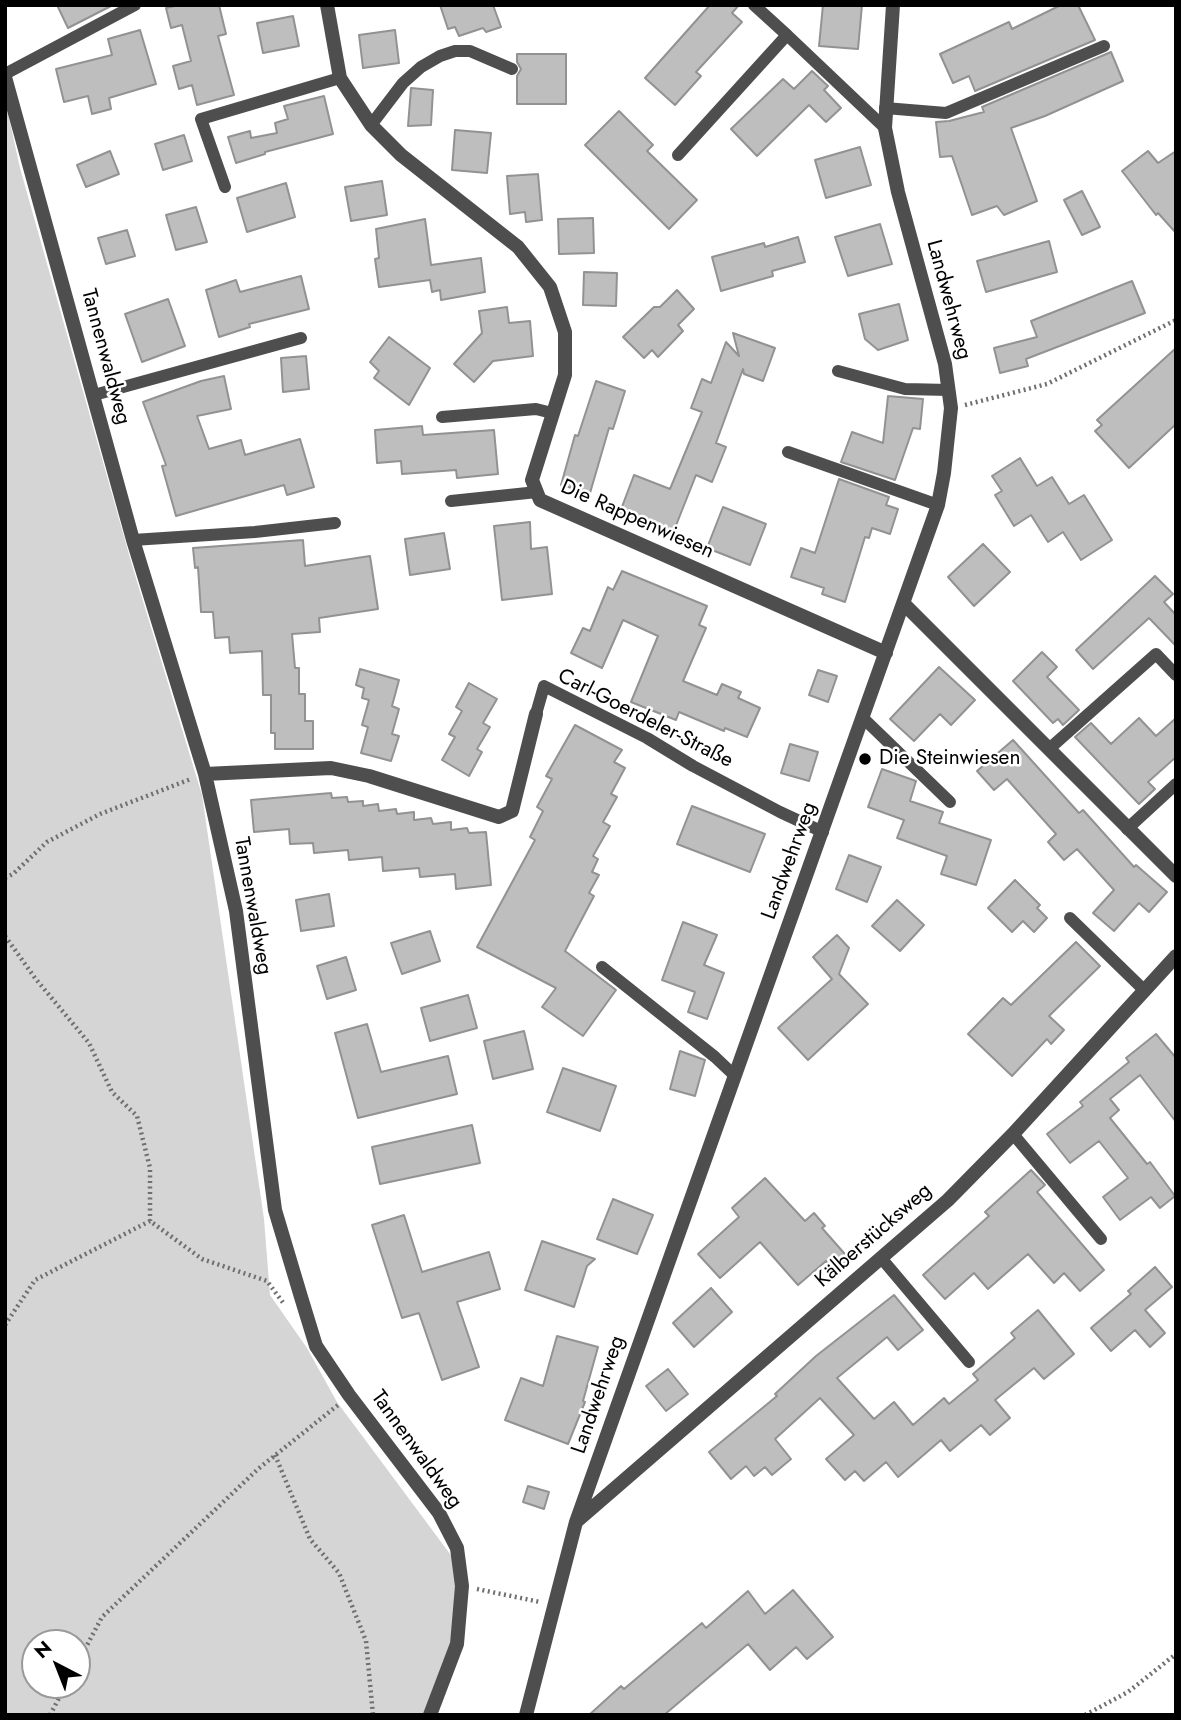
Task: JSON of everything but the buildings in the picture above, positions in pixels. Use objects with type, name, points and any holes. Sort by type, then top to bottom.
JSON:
[{"type":"street","name":"Die Rappenwiesen","points":[[327,5],[340,78],[371,125],[401,155],[518,247],[550,288],[565,332],[565,375],[532,480],[540,500],[886,653]]},
{"type":"street","name":"Landwehrweg","points":[[526,1715],[576,1522],[938,505],[951,408],[945,364],[898,192],[885,128],[894,5]]},
{"type":"street","name":"Tannenwaldweg","points":[[5,75],[10,112],[94,395],[133,540],[205,774],[236,911],[275,1210],[316,1346],[349,1395],[439,1513],[457,1548],[462,1586],[457,1644],[430,1715]]},
{"type":"street","points":[[904,604],[1176,876]]},
{"type":"street","name":"Carl-Goerdeler-Straße","points":[[205,774],[331,768],[369,776],[499,817],[512,811],[536,714]]},
{"type":"street","name":"Kälberstücksweg","points":[[576,1522],[948,1200],[1013,1134],[1176,956]]},
{"type":"lane","points":[[5,75],[135,5]]},
{"type":"lane","points":[[754,5],[885,128]]},
{"type":"lane","points":[[678,155],[786,35]]},
{"type":"lane","points":[[885,108],[946,113],[1104,46]]},
{"type":"lane","points":[[371,125],[403,83],[421,67],[440,56],[470,51],[512,69]]},
{"type":"lane","points":[[225,187],[201,119],[340,78]]},
{"type":"lane","points":[[94,395],[301,338]]},
{"type":"lane","points":[[838,371],[905,389],[949,390]]},
{"type":"lane","points":[[442,417],[536,410],[552,414]]},
{"type":"lane","points":[[789,452],[938,505]]},
{"type":"lane","points":[[451,501],[537,492]]},
{"type":"lane","points":[[133,540],[255,532],[335,523]]},
{"type":"lane","points":[[1049,749],[1156,654],[1176,674]]},
{"type":"lane","name":"Carl-Goerdeler-Straße","points":[[536,714],[544,685],[647,738],[743,793],[823,832]]},
{"type":"lane","points":[[863,718],[950,802]]},
{"type":"lane","points":[[1127,829],[1176,784]]},
{"type":"lane","points":[[1070,918],[1145,991]]},
{"type":"lane","points":[[602,967],[734,1075]]},
{"type":"lane","points":[[1013,1134],[1101,1239]]},
{"type":"lane","points":[[882,1259],[969,1362]]},
{"type":"path","points":[[951,408],[1047,384],[1176,320]]},
{"type":"path","points":[[5,878],[13,874],[47,842],[100,814],[205,774]]},
{"type":"path","points":[[5,936],[35,978],[89,1043],[112,1093],[137,1116],[150,1168],[150,1221]]},
{"type":"path","points":[[150,1221],[202,1259],[267,1282],[292,1314]]},
{"type":"path","points":[[5,1325],[35,1280],[150,1221]]},
{"type":"path","points":[[91,1638],[102,1617],[275,1455],[349,1395]]},
{"type":"path","points":[[275,1455],[310,1539],[339,1573],[366,1641],[373,1715]]},
{"type":"path","points":[[462,1586],[556,1605]]},
{"type":"path","points":[[1085,1715],[1128,1692],[1176,1654]]},
{"type":"path","points":[[50,1715],[59,1699]]},
{"type":"shaded area","points":[[5,100],[20,168],[132,565],[202,795],[264,1219],[270,1295],[307,1348],[337,1402],[456,1562],[455,1642],[427,1715],[5,1715]]},
{"type":"place","name":"Die Steinwiesen","points":[[865,759]]}]
